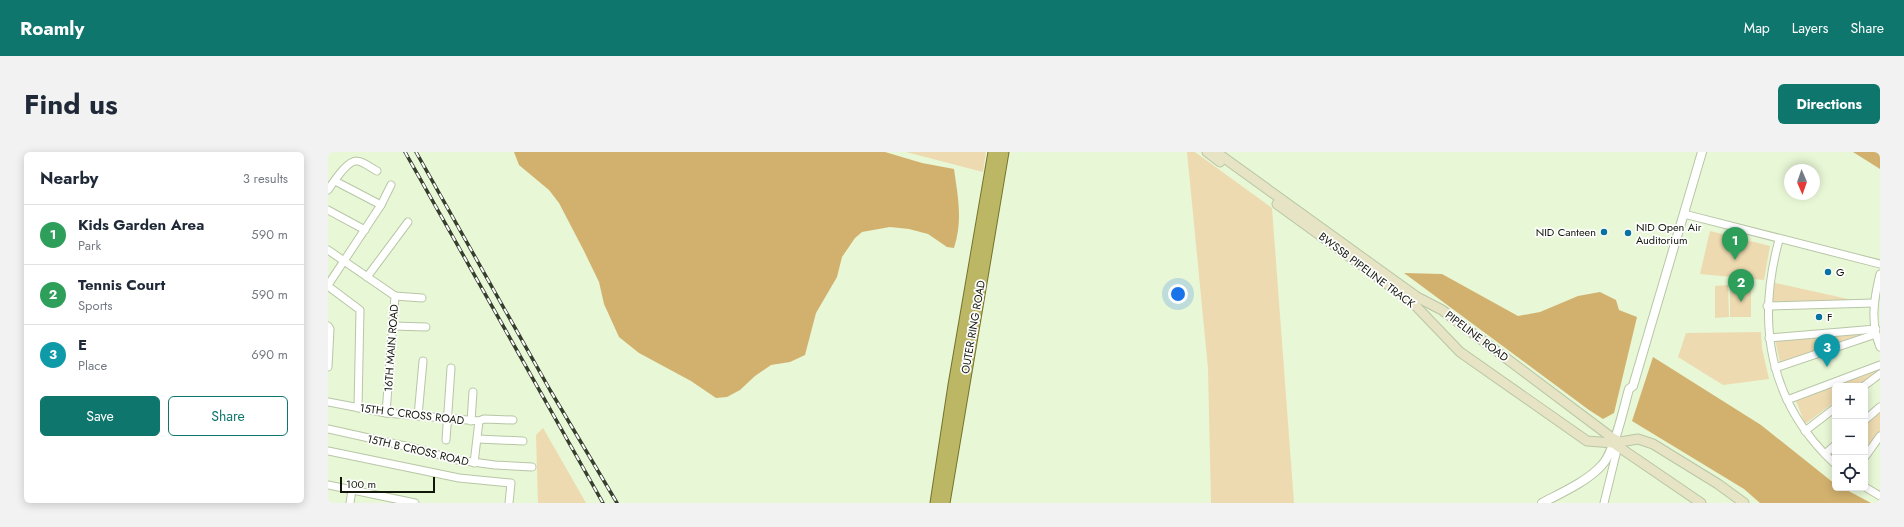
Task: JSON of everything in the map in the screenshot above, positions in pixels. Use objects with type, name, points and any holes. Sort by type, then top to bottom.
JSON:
[{"type":"highway","name":"OUTER RING ROAD","points":[[936,503],[954,385],[994,152]]},
{"type":"highway","name":"OUTER RING ROAD","points":[[944,503],[1003,152]]},
{"type":"main road","name":"PIPELINE ROAD","points":[[1207,152],[1217,156],[1417,296],[1442,310],[1616,442],[1701,503]]},
{"type":"main road","name":"BWSSB PIPELINE TRACK","points":[[1217,156],[1412,302],[1460,352],[1587,441],[1616,442]]},
{"type":"main road","points":[[1616,442],[1638,439],[1653,444],[1718,484],[1744,503]]},
{"type":"street","points":[[1604,503],[1616,442],[1702,152]]},
{"type":"street","points":[[328,190],[344,169],[354,161],[358,161],[377,171]]},
{"type":"street","points":[[335,181],[381,206]]},
{"type":"street","points":[[358,408],[360,310],[328,285],[381,206],[391,185]]},
{"type":"street","points":[[328,210],[365,230]]},
{"type":"street","points":[[1684,214],[1779,240],[1880,264]]},
{"type":"street","points":[[367,277],[408,222]]},
{"type":"street","points":[[1779,240],[1771,272],[1767,306],[1769,338],[1775,368],[1787,400],[1805,431],[1832,461]]},
{"type":"street","name":"16TH MAIN ROAD","points":[[328,250],[395,296],[386,413]]},
{"type":"street","points":[[1880,274],[1876,300],[1876,332],[1880,347]]},
{"type":"street","points":[[395,296],[422,298]]},
{"type":"street","points":[[1767,306],[1876,300]]},
{"type":"street","points":[[393,326],[426,327]]},
{"type":"street","points":[[328,366],[329,327]]},
{"type":"street","points":[[1769,338],[1876,332]]},
{"type":"street","points":[[1775,368],[1876,332]]},
{"type":"street","points":[[418,416],[423,361]]},
{"type":"street","points":[[1787,400],[1880,365]]},
{"type":"street","points":[[446,440],[451,368]]},
{"type":"street","points":[[1868,383],[1880,374]]},
{"type":"street","points":[[471,421],[472,392]]},
{"type":"street","name":"15TH C CROSS ROAD","points":[[328,402],[386,413],[448,420],[479,421],[474,463]]},
{"type":"street","points":[[1866,419],[1880,407]]},
{"type":"street","points":[[1805,431],[1832,410]]},
{"type":"street","points":[[479,421],[484,419],[513,420]]},
{"type":"street","name":"15TH B CROSS ROAD","points":[[328,429],[414,448],[457,460],[474,463],[532,467]]},
{"type":"street","points":[[1866,455],[1880,436]]},
{"type":"street","points":[[478,439],[523,441]]},
{"type":"street","points":[[1542,503],[1575,485],[1603,465],[1616,442]]},
{"type":"street","points":[[1824,454],[1832,447]]},
{"type":"street","points":[[328,451],[452,477],[511,483],[509,503]]},
{"type":"street","points":[[328,485],[415,503]]},
{"type":"street","points":[[1868,489],[1880,496]]},
{"type":"street","points":[[350,503],[352,490]]},
{"type":"street","points":[[377,503],[379,495]]},
{"type":"shaded area","points":[[514,152],[885,152],[922,163],[954,169],[959,209],[957,238],[954,248],[947,247],[928,234],[909,229],[890,227],[862,232],[855,238],[842,257],[837,277],[816,313],[805,355],[790,362],[771,365],[755,376],[740,390],[727,397],[716,398],[691,381],[639,353],[619,337],[604,304],[599,282],[559,203],[549,190],[519,165]]},
{"type":"shaded area","points":[[906,152],[986,152],[983,172]]},
{"type":"shaded area","points":[[1187,152],[1195,152],[1272,208],[1294,503],[1211,503],[1208,368]]},
{"type":"shaded area","points":[[1853,152],[1880,152],[1880,169]]},
{"type":"shaded area","points":[[1710,231],[1770,246],[1764,280],[1700,274]]},
{"type":"shaded area","points":[[1404,273],[1442,274],[1518,316],[1540,312],[1578,296],[1600,292],[1616,300],[1619,310],[1637,317],[1614,413],[1603,419],[1589,410]]},
{"type":"shaded area","points":[[1771,282],[1857,301],[1770,303]]},
{"type":"shaded area","points":[[1728,285],[1729,317],[1715,318],[1715,286]]},
{"type":"shaded area","points":[[1730,286],[1751,286],[1751,317],[1730,317]]},
{"type":"shaded area","points":[[1761,332],[1762,348],[1769,379],[1723,385],[1678,357],[1686,333]]},
{"type":"shaded area","points":[[1862,334],[1780,363],[1775,339]]},
{"type":"shaded area","points":[[1653,357],[1761,425],[1832,482],[1832,491],[1849,491],[1871,503],[1760,503],[1744,489],[1632,421]]},
{"type":"shaded area","points":[[1880,369],[1862,383],[1843,383]]},
{"type":"shaded area","points":[[1832,387],[1832,404],[1805,424],[1796,401]]},
{"type":"shaded area","points":[[1880,410],[1880,433],[1868,450],[1868,420]]},
{"type":"shaded area","points":[[543,428],[586,503],[538,503],[536,435]]},
{"type":"railway","points":[[405,152],[603,503]]},
{"type":"railway","points":[[416,152],[550,390],[617,503]]},
{"type":"place","name":"NID Canteen","points":[[1604,232]]},
{"type":"place","name":"NID Open Air Auditorium","points":[[1628,233]]},
{"type":"place","name":"Kids Garden Area","points":[[1735,260]]},
{"type":"place","name":"G","points":[[1828,272]]},
{"type":"place","name":"Tennis Court","points":[[1741,302]]},
{"type":"place","name":"F","points":[[1819,317]]},
{"type":"place","name":"E","points":[[1827,367]]}]
